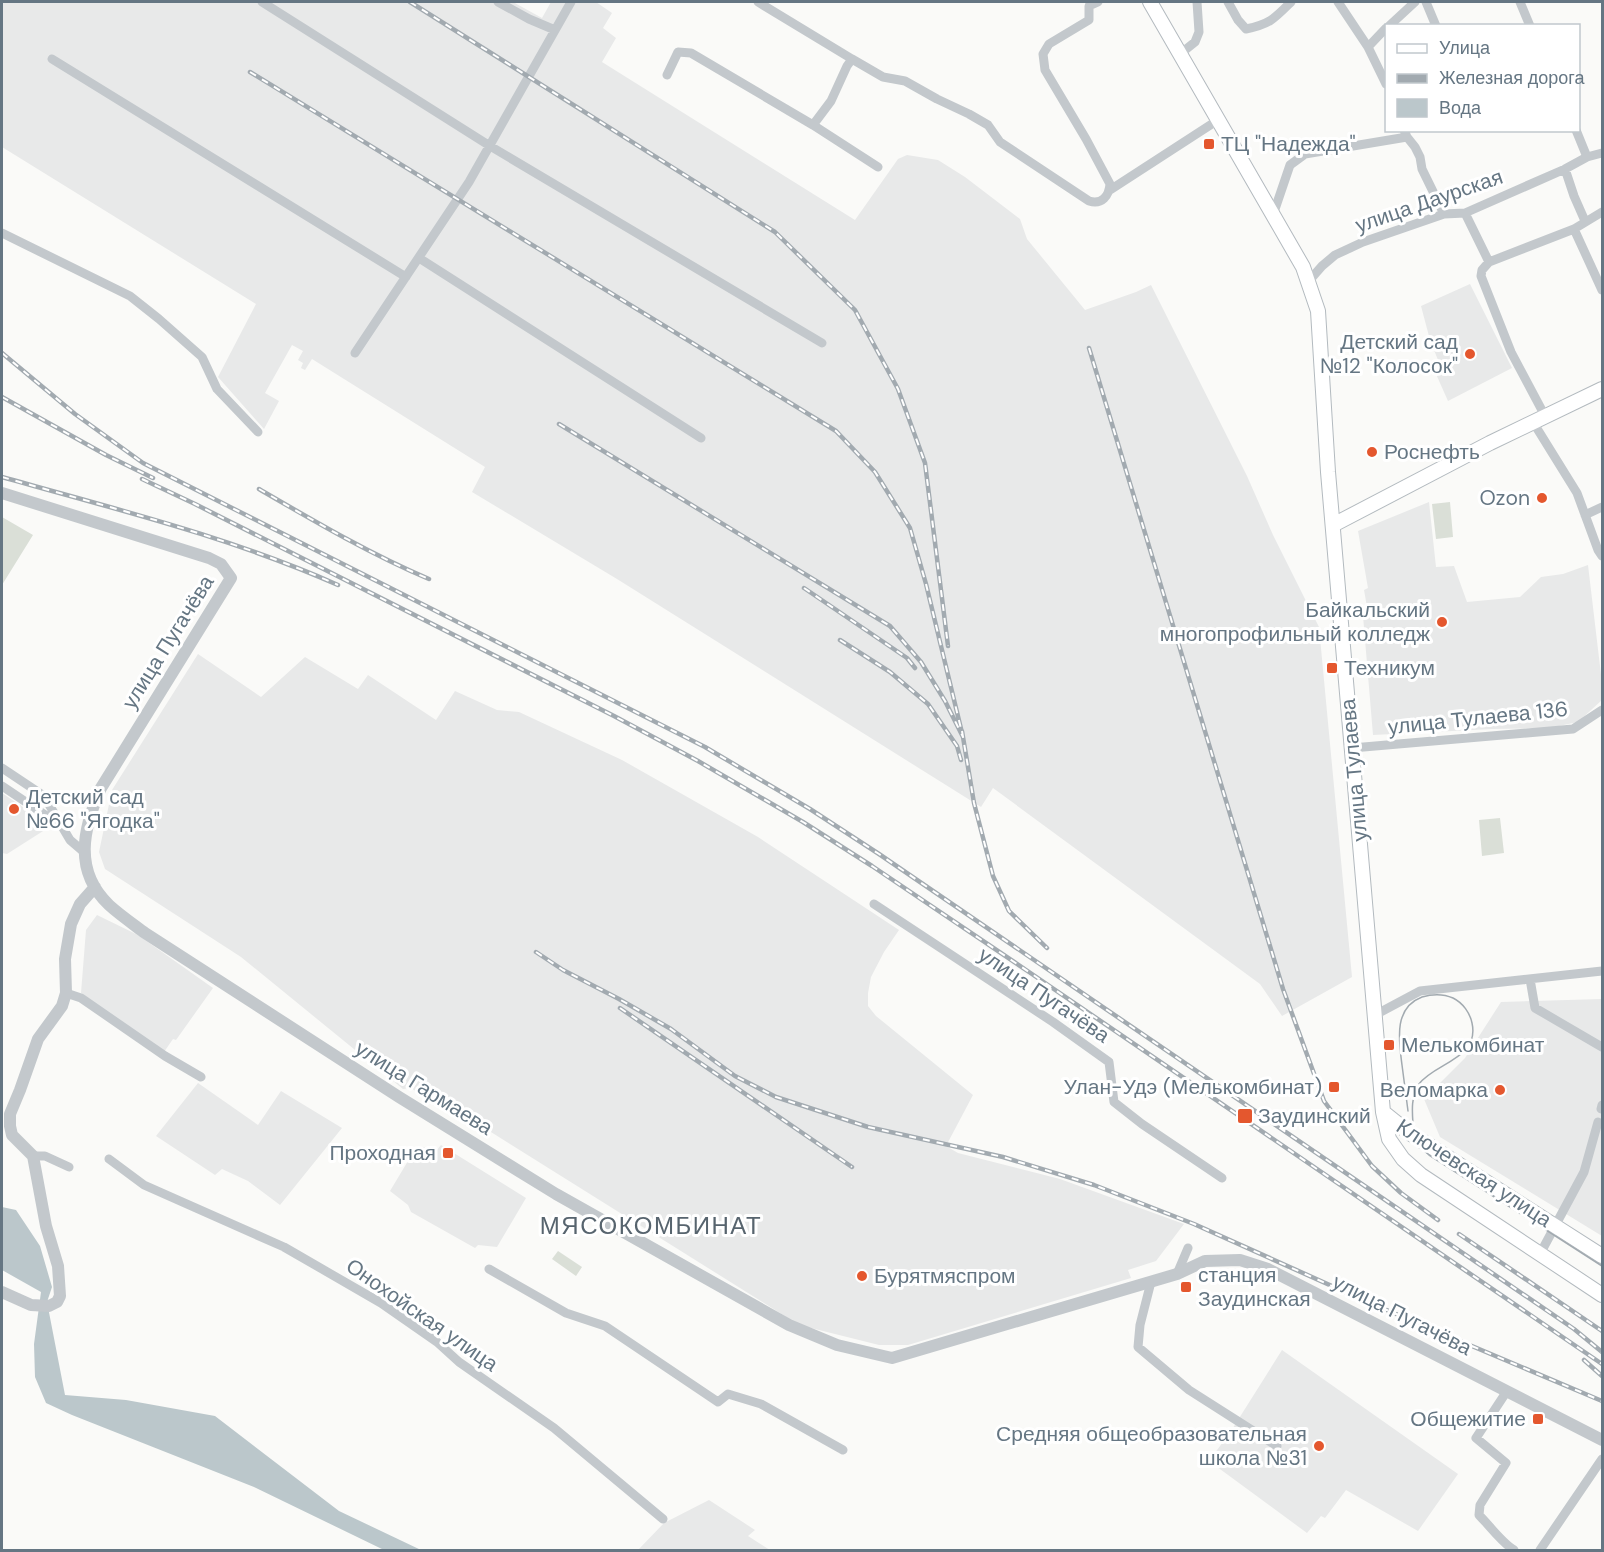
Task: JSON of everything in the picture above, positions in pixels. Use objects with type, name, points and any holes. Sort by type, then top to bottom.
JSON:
[{"type":"main road","name":"улица Тулаева","points":[[1150,2],[1303,267],[1318,311],[1325,432],[1383,1112]]},
{"type":"main road","points":[[1333,525],[1602,389]]},
{"type":"main road","name":"Ключевская улица","points":[[1383,1112],[1408,1132],[1602,1256]]},
{"type":"main road","name":"Ключевская улица","points":[[1383,1112],[1389,1139],[1403,1159],[1421,1175],[1602,1295]]},
{"type":"street","points":[[262,2],[490,146],[822,343]]},
{"type":"street","points":[[498,2],[529,20],[555,30]]},
{"type":"street","points":[[355,353],[470,182],[571,2]]},
{"type":"street","points":[[758,2],[883,77],[906,81],[969,114],[988,126],[1000,142],[1095,203],[1107,196],[1110,184],[1086,138],[1044,70],[1043,54],[1049,44],[1089,20],[1089,6],[1098,2]]},
{"type":"street","points":[[1180,54],[1195,42],[1199,32],[1197,2]]},
{"type":"street","points":[[1228,2],[1245,29],[1264,25],[1291,2]]},
{"type":"street","points":[[1338,2],[1368,46],[1385,82]]},
{"type":"street","points":[[1391,24],[1415,2]]},
{"type":"street","points":[[1426,2],[1435,24]]},
{"type":"street","points":[[1520,2],[1529,24]]},
{"type":"street","points":[[1368,46],[1385,30]]},
{"type":"street","points":[[667,75],[678,52],[691,53],[813,125],[878,167]]},
{"type":"street","points":[[52,59],[406,277]]},
{"type":"street","points":[[813,125],[831,100],[852,59]]},
{"type":"street","points":[[1110,190],[1218,120]]},
{"type":"street","points":[[1577,132],[1587,157]]},
{"type":"street","points":[[1273,215],[1290,165],[1305,154],[1406,134],[1420,156],[1422,169],[1444,214]]},
{"type":"street","name":"улица Даурская","points":[[1308,282],[1335,255],[1363,242],[1444,214],[1465,213],[1587,157],[1602,153]]},
{"type":"street","points":[[1565,169],[1585,221]]},
{"type":"street","points":[[1602,212],[1574,228],[1489,262],[1482,270],[1481,276],[1539,419],[1577,493],[1602,556]]},
{"type":"street","points":[[1465,213],[1489,262]]},
{"type":"street","points":[[1574,228],[1602,290]]},
{"type":"street","points":[[2,233],[130,296],[202,357],[217,389],[258,432]]},
{"type":"street","points":[[418,258],[701,438]]},
{"type":"street","name":"улица Пугачёва","points":[[2,493],[209,558],[221,564],[231,578],[101,788],[87,823],[84,852]]},
{"type":"street","points":[[1585,515],[1602,507]]},
{"type":"street","name":"улица Тулаева 136","points":[[1352,748],[1573,729],[1602,710]]},
{"type":"street","name":"улица Гармаева","points":[[2,768],[44,796],[70,840],[84,852],[88,873],[94,887],[108,904],[145,933],[399,1097],[556,1194],[789,1325],[837,1345],[892,1358]]},
{"type":"street","points":[[2,786],[61,826]]},
{"type":"street","points":[[2,1292],[31,1305],[49,1306],[57,1302],[60,1296],[58,1266],[46,1226],[33,1156],[12,1135],[10,1114],[38,1039],[62,1006],[66,993],[65,959],[70,924],[80,904],[94,887]]},
{"type":"street","name":"улица Пугачёва","points":[[874,904],[1053,1022],[1109,1062],[1114,1102],[1142,1124],[1222,1178]]},
{"type":"street","points":[[1375,1015],[1420,991],[1602,970]]},
{"type":"street","points":[[1530,978],[1535,1008],[1602,1047]]},
{"type":"street","points":[[66,993],[81,998],[165,1056],[201,1077]]},
{"type":"street","points":[[1540,1254],[1584,1172],[1598,1122]]},
{"type":"street","points":[[33,1156],[45,1156],[69,1167]]},
{"type":"street","name":"Онохойская улица","points":[[109,1159],[144,1185],[284,1247],[381,1304],[554,1428],[663,1518]]},
{"type":"street","points":[[1177,1274],[1188,1248]]},
{"type":"street","name":"улица Пугачёва","points":[[892,1358],[1177,1274],[1205,1261],[1240,1260],[1268,1269],[1602,1440]]},
{"type":"street","points":[[489,1269],[566,1313],[605,1326],[718,1402],[728,1394],[761,1404],[843,1450]]},
{"type":"street","points":[[1150,1282],[1140,1325],[1138,1347],[1189,1390],[1277,1446]]},
{"type":"street","points":[[1507,1391],[1476,1438],[1506,1463],[1480,1505],[1479,1515],[1514,1551]]},
{"type":"street","points":[[1540,1551],[1602,1459]]},
{"type":"shaded area","points":[[2,2],[513,2],[542,18],[551,2],[596,2],[612,13],[603,28],[616,38],[602,62],[855,220],[898,159],[907,155],[938,160],[965,177],[1020,219],[1027,239],[1085,310],[1151,285],[1247,476],[1273,535],[1319,627],[1352,977],[1282,1016],[1260,984],[993,788],[981,807],[617,579],[472,492],[485,467],[312,359],[305,370],[301,368],[303,363],[298,360],[303,351],[292,345],[265,393],[279,401],[264,429],[218,377],[256,304],[2,147]]},
{"type":"shaded area","name":"Детский сад №12 \"Колосок\"","points":[[1470,284],[1512,368],[1448,401],[1436,374],[1442,370],[1430,340],[1421,306]]},
{"type":"shaded area","name":"Байкальский многопрофильный колледж","points":[[1429,502],[1436,567],[1454,566],[1467,602],[1520,597],[1541,577],[1563,574],[1588,565],[1602,700],[1578,722],[1549,728],[1373,735],[1363,616],[1367,607],[1364,590],[1368,588],[1358,531]]},
{"type":"shaded area","points":[[1450,502],[1453,537],[1436,539],[1432,504]]},
{"type":"shaded area","points":[[2,517],[33,535],[2,585]]},
{"type":"shaded area","name":"Бурятмяспром","points":[[198,654],[261,697],[305,657],[358,689],[368,675],[436,720],[455,691],[497,710],[519,712],[622,760],[758,837],[899,930],[871,977],[868,1006],[876,1016],[973,1095],[946,1146],[958,1153],[1060,1179],[1184,1224],[1156,1261],[1128,1270],[1131,1278],[908,1345],[879,1345],[799,1325],[432,1095],[429,1100],[411,1088],[403,1089],[241,957],[105,869],[99,852],[112,790]]},
{"type":"shaded area","name":"Детский сад №66 \"Ягодка\"","points":[[2,793],[51,826],[7,854],[2,853]]},
{"type":"shaded area","points":[[1500,818],[1504,853],[1482,856],[1479,820]]},
{"type":"shaded area","points":[[97,915],[138,935],[213,988],[176,1040],[173,1039],[164,1052],[81,993],[86,930]]},
{"type":"shaded area","points":[[1602,999],[1602,1236],[1440,1137],[1424,1099],[1465,1058],[1501,1002]]},
{"type":"shaded area","points":[[198,1083],[258,1125],[281,1091],[342,1128],[280,1205],[248,1181],[222,1169],[215,1175],[156,1136]]},
{"type":"shaded area","points":[[441,1145],[526,1198],[497,1247],[478,1245],[475,1248],[411,1212],[408,1205],[390,1191],[417,1146],[437,1150]]},
{"type":"shaded area","points":[[558,1251],[582,1267],[576,1276],[552,1259]]},
{"type":"shaded area","name":"Средняя общеобразовательная школа №31","points":[[1282,1350],[1458,1474],[1418,1531],[1346,1490],[1325,1518],[1321,1516],[1307,1533],[1209,1461],[1231,1431]]},
{"type":"shaded area","points":[[709,1500],[755,1530],[748,1536],[770,1550],[638,1550],[664,1523]]},
{"type":"water","points":[[2,1207],[16,1210],[40,1246],[52,1287],[47,1302],[65,1395],[126,1400],[215,1416],[339,1511],[421,1550],[384,1550],[254,1487],[46,1403],[35,1377],[34,1344],[41,1292],[2,1270]]},
{"type":"tram line","points":[[1408,1111],[1399,1036],[1402,1017],[1406,1009],[1422,997],[1438,995],[1453,998],[1468,1012],[1473,1035],[1463,1053],[1426,1077],[1416,1089],[1412,1114],[1418,1141],[1429,1155],[1602,1266]]},
{"type":"railway","points":[[410,2],[775,232],[855,310],[898,389],[925,463],[948,646]]},
{"type":"railway","points":[[250,72],[836,431],[875,472],[910,528],[963,737],[945,701],[921,662],[890,626],[559,424]]},
{"type":"railway","points":[[1089,348],[1283,989],[1324,1101],[1372,1166],[1401,1193],[1438,1220]]},
{"type":"railway","points":[[2,353],[75,414],[143,463],[705,747],[810,809],[1574,1329],[1602,1352]]},
{"type":"railway","points":[[2,397],[106,455],[153,478]]},
{"type":"railway","points":[[2,477],[214,538],[338,585]]},
{"type":"railway","points":[[142,479],[614,716],[698,761],[803,822],[1029,972],[1602,1364]]},
{"type":"railway","points":[[259,489],[364,548],[429,579]]},
{"type":"railway","points":[[804,588],[907,658],[915,668]]},
{"type":"railway","points":[[840,640],[890,672],[928,704],[957,746],[961,760]]},
{"type":"railway","points":[[962,731],[974,803],[993,876],[1009,911],[1047,948]]},
{"type":"railway","points":[[536,952],[563,970],[671,1029],[735,1076],[776,1097],[868,1127],[1003,1157],[1094,1185],[1194,1224],[1363,1300],[1602,1401]]},
{"type":"railway","points":[[620,1008],[852,1167]]},
{"type":"railway","points":[[1459,1234],[1602,1331]]},
{"type":"railway","points":[[1584,1360],[1602,1376]]},
{"type":"place","name":"ТЦ \"Надежда\"","points":[[1209,144]]},
{"type":"place","name":"Детский сад №12 \"Колосок\"","points":[[1470,354]]},
{"type":"place","name":"Роснефть","points":[[1372,452]]},
{"type":"place","name":"Ozon","points":[[1542,498]]},
{"type":"place","name":"Байкальский многопрофильный колледж","points":[[1442,622]]},
{"type":"place","name":"Техникум","points":[[1332,668]]},
{"type":"place","name":"Детский сад №66 \"Ягодка\"","points":[[14,809]]},
{"type":"place","name":"Мелькомбинат","points":[[1389,1045]]},
{"type":"place","name":"Улан-Удэ (Мелькомбинат)","points":[[1334,1087]]},
{"type":"place","name":"Веломарка","points":[[1500,1090]]},
{"type":"place","name":"Заудинский","points":[[1245,1116]]},
{"type":"place","name":"Проходная","points":[[448,1153]]},
{"type":"place","name":"Бурятмяспром","points":[[862,1276]]},
{"type":"place","name":"станция Заудинская","points":[[1186,1287]]},
{"type":"place","name":"Общежитие","points":[[1538,1419]]},
{"type":"place","name":"Средняя общеобразовательная школа №31","points":[[1319,1446]]},
{"type":"district","name":"МЯСОКОМБИНАТ","points":[[651,1226]]}]
